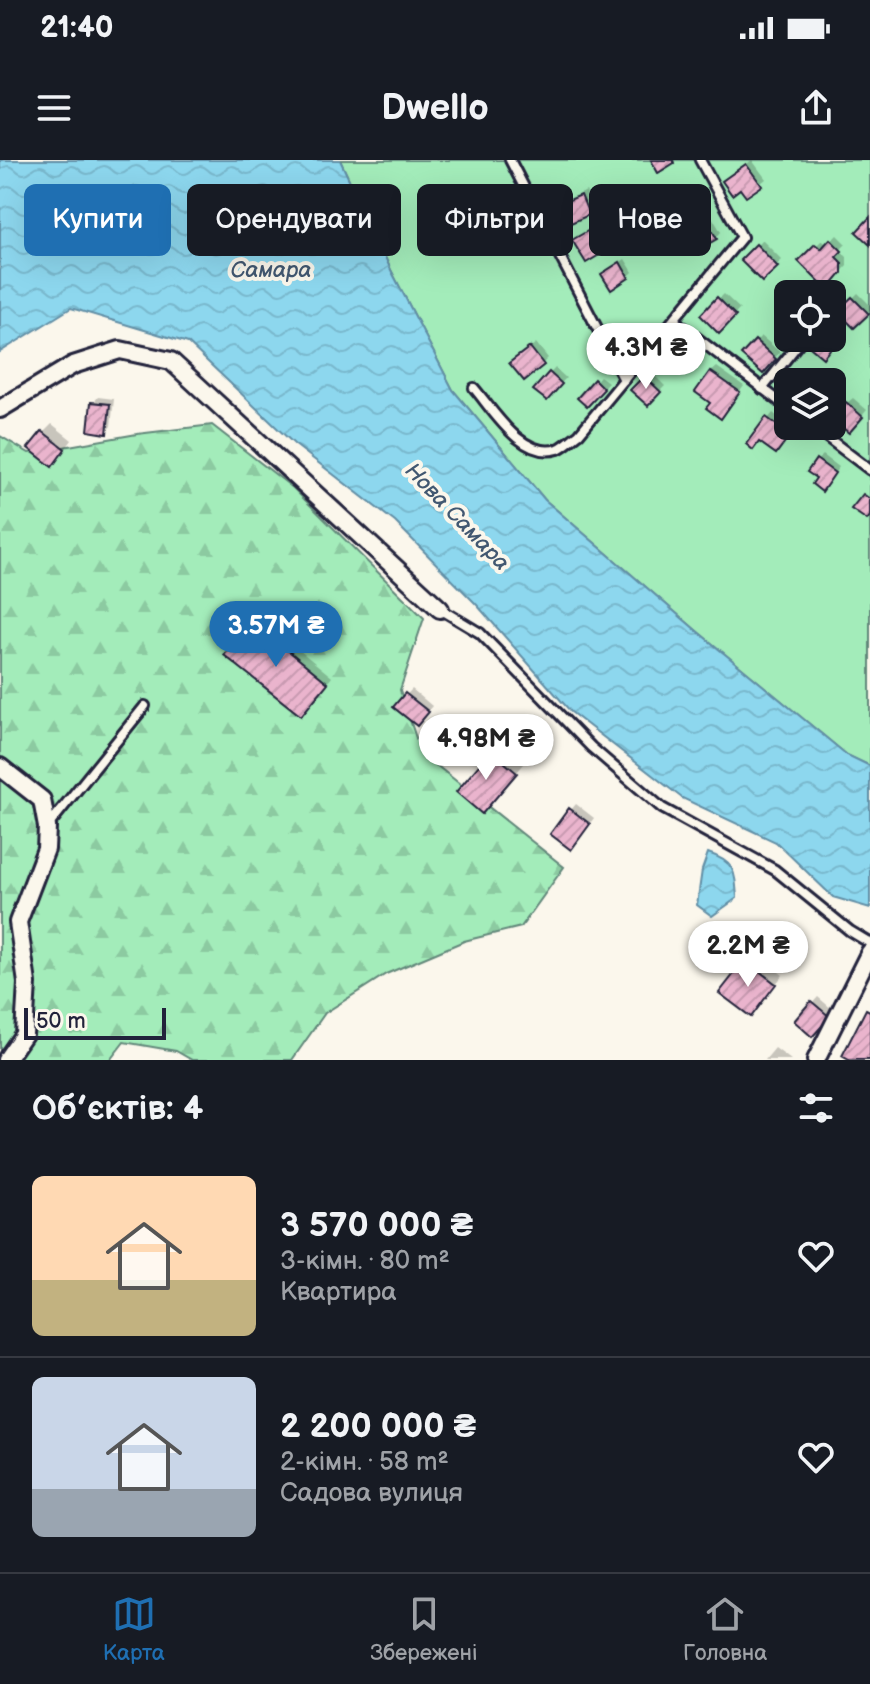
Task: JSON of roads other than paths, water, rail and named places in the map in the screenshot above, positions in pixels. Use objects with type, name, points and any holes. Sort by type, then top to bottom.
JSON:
[{"type":"street","points":[[0,409],[73,365],[120,350],[171,361],[440,609]]},
{"type":"street","points":[[0,767],[42,800],[47,827],[46,849],[18,922],[27,983],[24,1034],[6,1060]]},
{"type":"street","points":[[816,1060],[870,952]]},
{"type":"lane","points":[[510,160],[624,380]]},
{"type":"lane","points":[[474,388],[509,429],[530,447],[557,449],[579,434],[742,237],[700,160]]},
{"type":"lane","points":[[675,321],[774,398]]},
{"type":"lane","points":[[762,389],[792,352]]},
{"type":"lane","points":[[830,440],[870,470]]},
{"type":"lane","points":[[440,609],[480,633],[591,747],[662,808],[775,870],[850,931],[870,943]]},
{"type":"lane","points":[[47,827],[145,706]]},
{"type":"water","name":"Самара","points":[[0,160],[340,160],[351,184],[187,184],[187,256],[385,256],[453,390],[545,500],[847,755],[870,766],[870,908],[833,897],[776,842],[682,798],[571,712],[477,605],[395,522],[294,444],[188,343],[71,308],[0,352]]},
{"type":"water","points":[[708,853],[729,864],[737,898],[712,916],[697,905]]},
{"type":"water label","name":"Нова Самара","points":[[457,517]]}]
